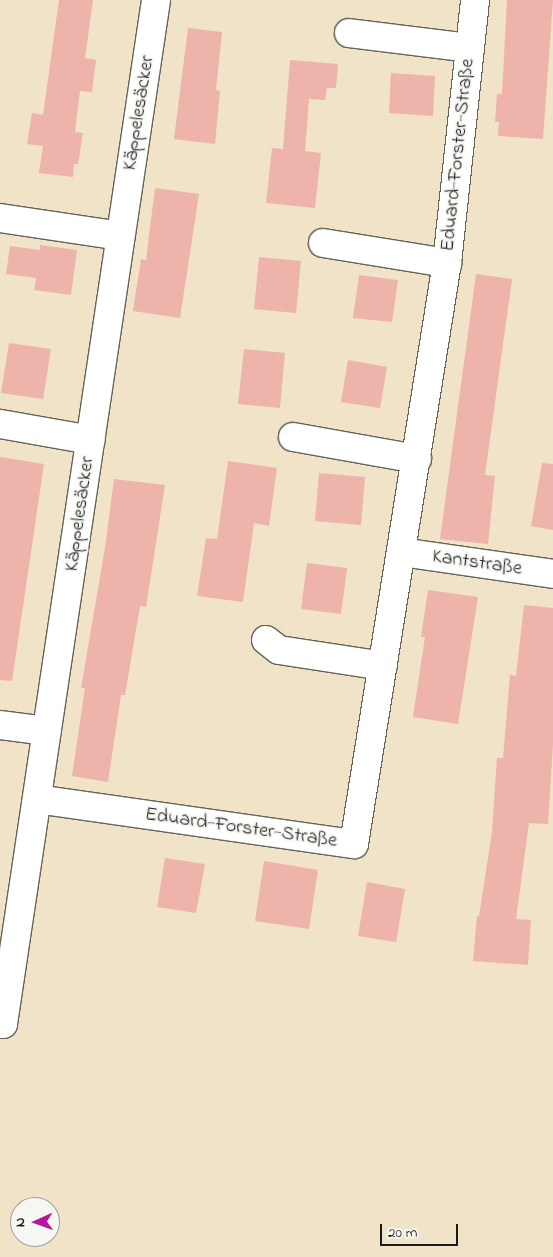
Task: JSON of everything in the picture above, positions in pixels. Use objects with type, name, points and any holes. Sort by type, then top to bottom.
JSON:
[{"type":"street","name":"Käppelesäcker","points":[[0,1024],[3,1024],[156,0]]},
{"type":"street","name":"Eduard-Forster-Straße","points":[[37,799],[354,844],[401,552],[418,459],[447,263],[475,0]]},
{"type":"street","name":"Eduard-Forster-Straße","points":[[349,33],[469,48]]},
{"type":"street","points":[[0,218],[120,236]]},
{"type":"street","name":"Eduard-Forster-Straße","points":[[322,242],[447,263]]},
{"type":"street","points":[[0,424],[91,440]]},
{"type":"street","points":[[293,437],[418,459]]},
{"type":"street","name":"Kantstraße","points":[[401,552],[553,574]]},
{"type":"street","points":[[266,640],[278,650],[383,666]]},
{"type":"street","points":[[0,725],[47,731]]},
{"type":"building","points":[[59,0],[93,0],[85,58],[96,60],[92,92],[80,91],[75,132],[83,133],[78,164],[74,164],[73,177],[39,173],[43,146],[27,144],[32,113],[43,115]]},
{"type":"building","points":[[507,0],[553,0],[543,139],[498,136],[499,122],[495,122],[497,94],[502,94]]},
{"type":"building","points":[[188,28],[222,32],[216,90],[220,91],[215,144],[174,139]]},
{"type":"building","points":[[290,60],[338,64],[336,88],[327,88],[325,100],[309,99],[305,151],[321,153],[315,208],[266,203],[272,148],[283,149]]},
{"type":"building","points":[[391,73],[435,76],[433,116],[389,113]]},
{"type":"building","points":[[155,188],[199,194],[180,318],[133,311],[141,259],[146,260]]},
{"type":"building","points":[[40,245],[77,250],[71,295],[34,290],[36,278],[6,274],[10,246],[40,250]]},
{"type":"building","points":[[259,257],[301,261],[296,313],[254,309]]},
{"type":"building","points":[[476,274],[512,279],[485,475],[495,476],[488,544],[440,539]]},
{"type":"building","points":[[359,275],[398,280],[392,322],[353,318]]},
{"type":"building","points":[[9,343],[51,349],[43,399],[1,393]]},
{"type":"building","points":[[244,349],[285,353],[280,408],[238,404]]},
{"type":"building","points":[[348,360],[387,367],[380,408],[341,402]]},
{"type":"building","points":[[0,457],[44,464],[12,681],[0,680]]},
{"type":"building","points":[[228,461],[277,468],[269,526],[254,523],[243,602],[197,596],[206,538],[217,539]]},
{"type":"building","points":[[542,463],[553,464],[553,530],[531,526]]},
{"type":"building","points":[[319,473],[365,477],[361,525],[315,521]]},
{"type":"building","points":[[114,479],[165,485],[146,607],[140,606],[125,695],[121,695],[108,782],[72,776],[85,688],[81,688],[105,548]]},
{"type":"building","points":[[307,563],[347,568],[341,614],[301,609]]},
{"type":"building","points":[[428,590],[478,597],[458,724],[413,717],[425,637],[421,637]]},
{"type":"building","points":[[524,605],[553,608],[553,744],[548,824],[529,823],[516,919],[531,920],[528,965],[473,961],[477,916],[479,916],[492,832],[497,758],[503,758],[510,675],[516,676]]},
{"type":"building","points":[[165,858],[205,864],[196,913],[157,907]]},
{"type":"building","points":[[264,861],[318,870],[309,929],[255,921]]},
{"type":"building","points":[[367,882],[405,889],[396,942],[358,936]]}]
